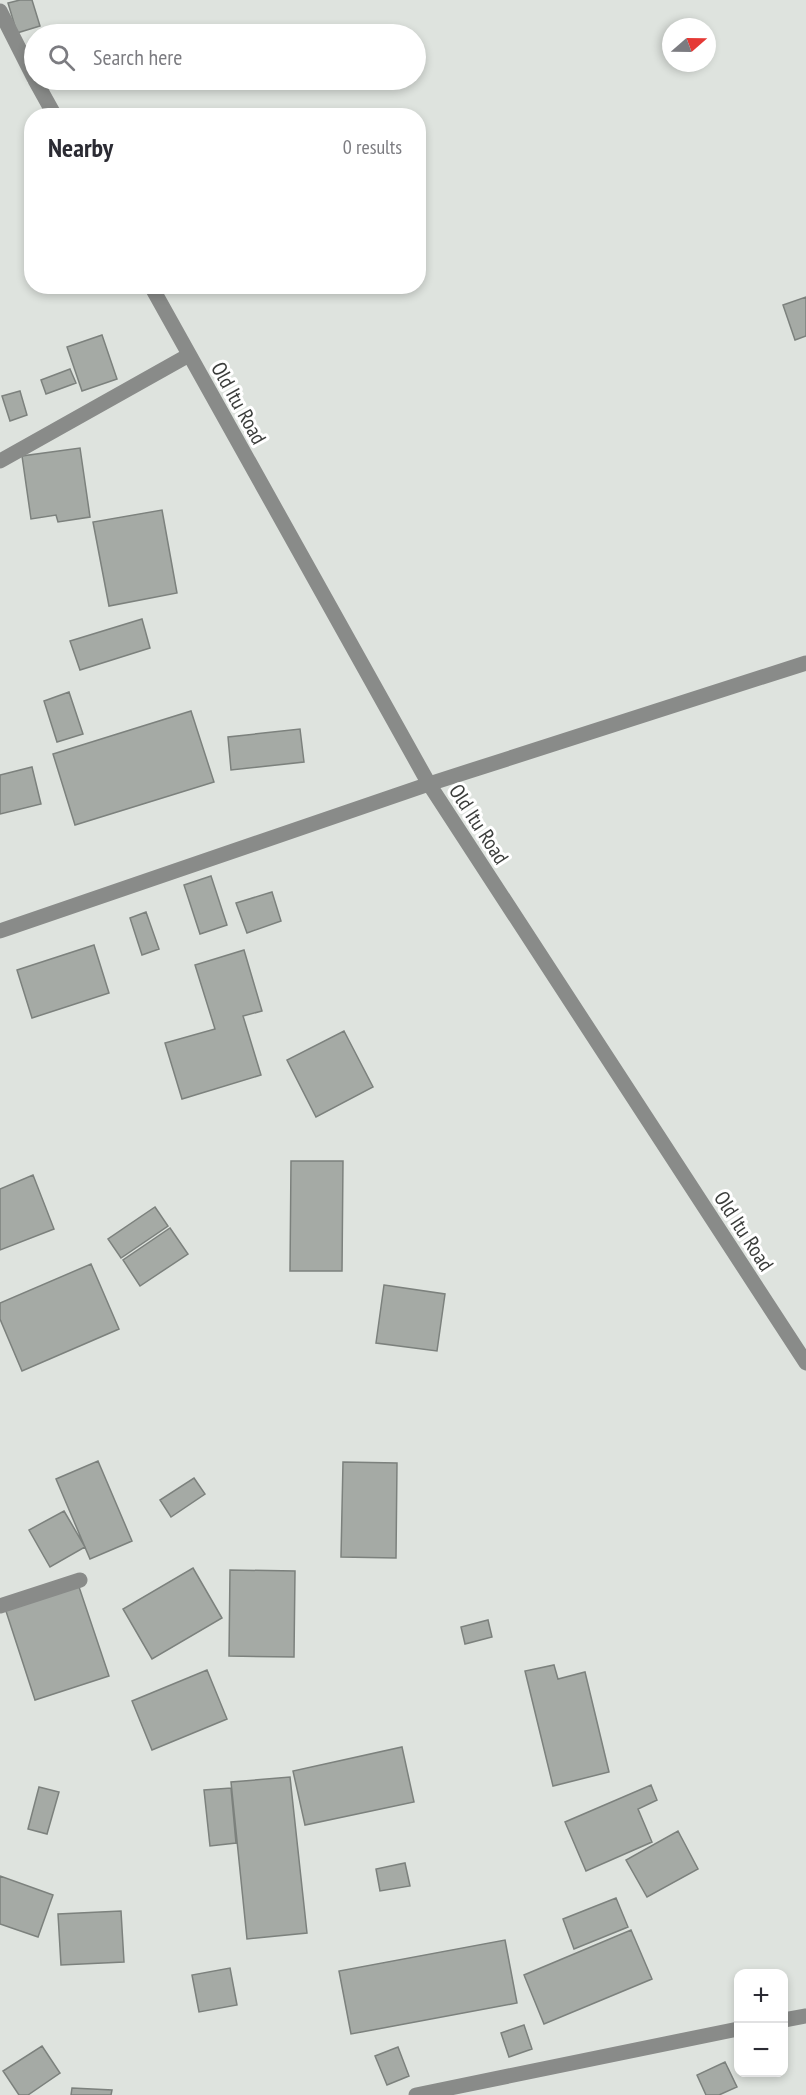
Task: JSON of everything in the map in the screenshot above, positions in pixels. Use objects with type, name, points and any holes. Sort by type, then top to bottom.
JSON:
[{"type":"street","points":[[0,11],[24,58]]},
{"type":"street","points":[[41,90],[51,108]]},
{"type":"street","name":"Old Itu Road","points":[[155,294],[429,784],[806,1364]]},
{"type":"street","points":[[0,461],[189,355]]},
{"type":"street","points":[[0,931],[429,784],[806,663]]},
{"type":"street","points":[[0,1606],[80,1580]]},
{"type":"street","points":[[788,2019],[806,2016]]},
{"type":"street","points":[[416,2095],[734,2030]]},
{"type":"building","points":[[32,0],[39,24],[24,24],[24,31],[17,33],[8,3]]},
{"type":"building","points":[[806,297],[806,336],[795,340],[783,305]]},
{"type":"building","points":[[102,335],[117,379],[82,391],[67,347]]},
{"type":"building","points":[[70,369],[76,383],[46,394],[41,380]]},
{"type":"building","points":[[20,391],[27,415],[10,421],[2,396]]},
{"type":"building","points":[[80,448],[90,517],[58,522],[56,515],[31,519],[22,456]]},
{"type":"building","points":[[162,510],[177,593],[109,606],[93,522]]},
{"type":"building","points":[[142,619],[150,648],[80,670],[70,641]]},
{"type":"building","points":[[69,692],[83,734],[57,742],[44,701]]},
{"type":"building","points":[[191,711],[214,782],[75,825],[53,754]]},
{"type":"building","points":[[300,729],[304,762],[231,770],[228,737]]},
{"type":"building","points":[[32,767],[41,804],[0,814],[0,775]]},
{"type":"building","points":[[211,876],[227,925],[200,934],[184,885]]},
{"type":"building","points":[[272,892],[281,921],[247,933],[236,903]]},
{"type":"building","points":[[146,912],[159,949],[142,955],[130,918]]},
{"type":"building","points":[[94,945],[109,993],[32,1018],[17,970]]},
{"type":"building","points":[[244,950],[262,1011],[243,1016],[261,1075],[182,1099],[165,1043],[215,1029],[195,965]]},
{"type":"building","points":[[344,1031],[373,1087],[316,1117],[287,1060]]},
{"type":"building","points":[[291,1161],[343,1161],[342,1271],[290,1271]]},
{"type":"building","points":[[33,1175],[54,1229],[0,1250],[0,1189]]},
{"type":"building","points":[[155,1207],[168,1226],[121,1258],[108,1239]]},
{"type":"building","points":[[170,1228],[188,1254],[140,1286],[123,1260]]},
{"type":"building","points":[[91,1264],[119,1329],[22,1371],[0,1319],[0,1303]]},
{"type":"building","points":[[384,1285],[445,1294],[437,1351],[376,1343]]},
{"type":"building","points":[[98,1461],[132,1541],[90,1559],[56,1479]]},
{"type":"building","points":[[343,1462],[397,1463],[396,1558],[341,1557]]},
{"type":"building","points":[[194,1478],[205,1494],[171,1517],[160,1500]]},
{"type":"building","points":[[64,1511],[85,1547],[50,1567],[29,1530]]},
{"type":"building","points":[[193,1568],[222,1618],[152,1659],[123,1609]]},
{"type":"building","points":[[230,1570],[295,1571],[294,1657],[229,1656]]},
{"type":"building","points":[[77,1581],[109,1676],[35,1700],[4,1605]]},
{"type":"building","points":[[488,1620],[492,1637],[465,1644],[461,1627]]},
{"type":"building","points":[[554,1665],[558,1679],[585,1672],[609,1772],[553,1786],[525,1671]]},
{"type":"building","points":[[207,1670],[227,1719],[152,1750],[132,1701]]},
{"type":"building","points":[[402,1747],[414,1802],[305,1825],[293,1771]]},
{"type":"building","points":[[290,1777],[307,1933],[247,1939],[231,1782]]},
{"type":"building","points":[[651,1785],[657,1800],[638,1809],[652,1842],[586,1871],[565,1822]]},
{"type":"building","points":[[39,1787],[59,1792],[47,1834],[28,1829]]},
{"type":"building","points":[[231,1788],[236,1843],[210,1846],[204,1790]]},
{"type":"building","points":[[678,1831],[698,1869],[647,1897],[626,1860]]},
{"type":"building","points":[[405,1863],[410,1886],[380,1891],[376,1869]]},
{"type":"building","points":[[0,1876],[53,1895],[38,1937],[0,1924]]},
{"type":"building","points":[[616,1898],[628,1927],[574,1949],[563,1919]]},
{"type":"building","points":[[121,1911],[124,1962],[61,1965],[58,1914]]},
{"type":"building","points":[[631,1930],[652,1979],[544,2024],[524,1975]]},
{"type":"building","points":[[505,1940],[517,2003],[351,2034],[339,1971]]},
{"type":"building","points":[[230,1968],[237,2005],[199,2012],[192,1975]]},
{"type":"building","points":[[524,2025],[532,2049],[509,2057],[501,2033]]},
{"type":"building","points":[[42,2046],[60,2073],[28,2095],[19,2095],[3,2071]]},
{"type":"building","points":[[398,2047],[409,2076],[387,2085],[375,2056]]},
{"type":"building","points":[[725,2062],[737,2087],[719,2095],[706,2095],[697,2075]]},
{"type":"building","points":[[72,2088],[112,2090],[111,2095],[71,2095]]}]
